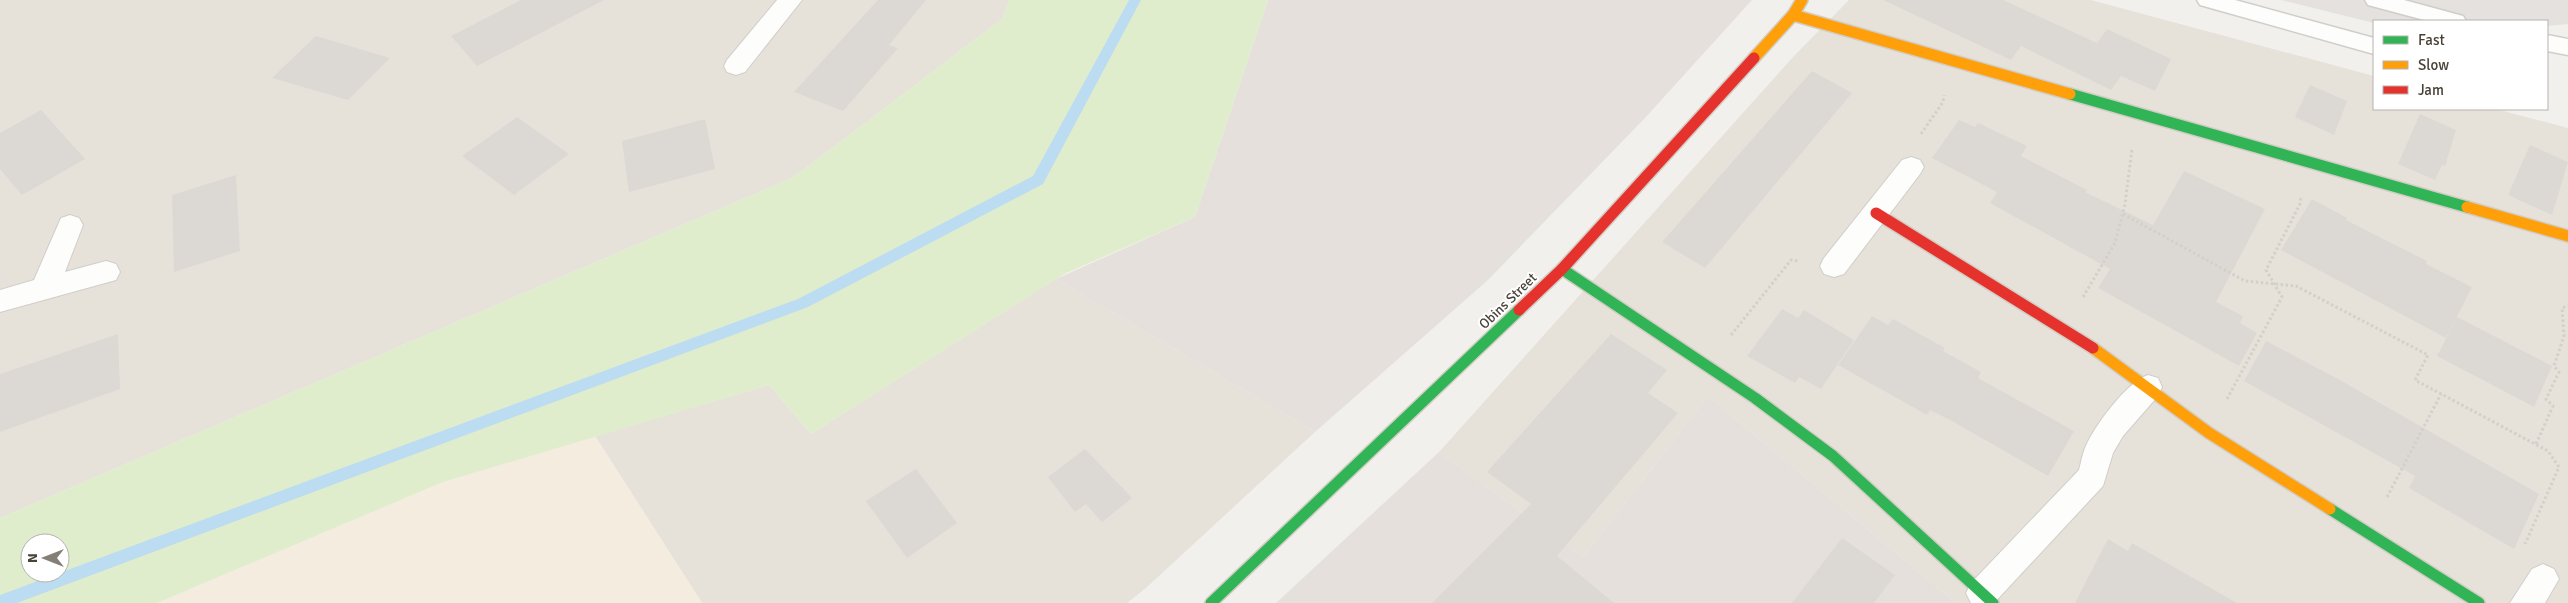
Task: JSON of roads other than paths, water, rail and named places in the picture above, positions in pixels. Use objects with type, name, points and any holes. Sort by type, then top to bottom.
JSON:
[{"type":"street","points":[[736,66],[790,0]]},
{"type":"street","name":"Obins Street","points":[[1211,603],[1562,269],[1794,15],[1802,0]]},
{"type":"street","points":[[1794,15],[2136,111],[2568,236]]},
{"type":"street","points":[[1834,266],[1911,167]]},
{"type":"street","points":[[1876,213],[2105,356],[2209,433],[2479,603]]},
{"type":"street","points":[[45,288],[70,225]]},
{"type":"street","points":[[1562,269],[1755,398],[1832,456],[1987,598],[2092,477],[2099,449],[2112,427],[2148,387]]},
{"type":"street","points":[[0,301],[106,272]]},
{"type":"lane","points":[[2208,0],[2373,46]]},
{"type":"lane","points":[[2376,0],[2451,20]]},
{"type":"waterway","points":[[0,602],[803,303],[1038,180],[1135,0]]}]
